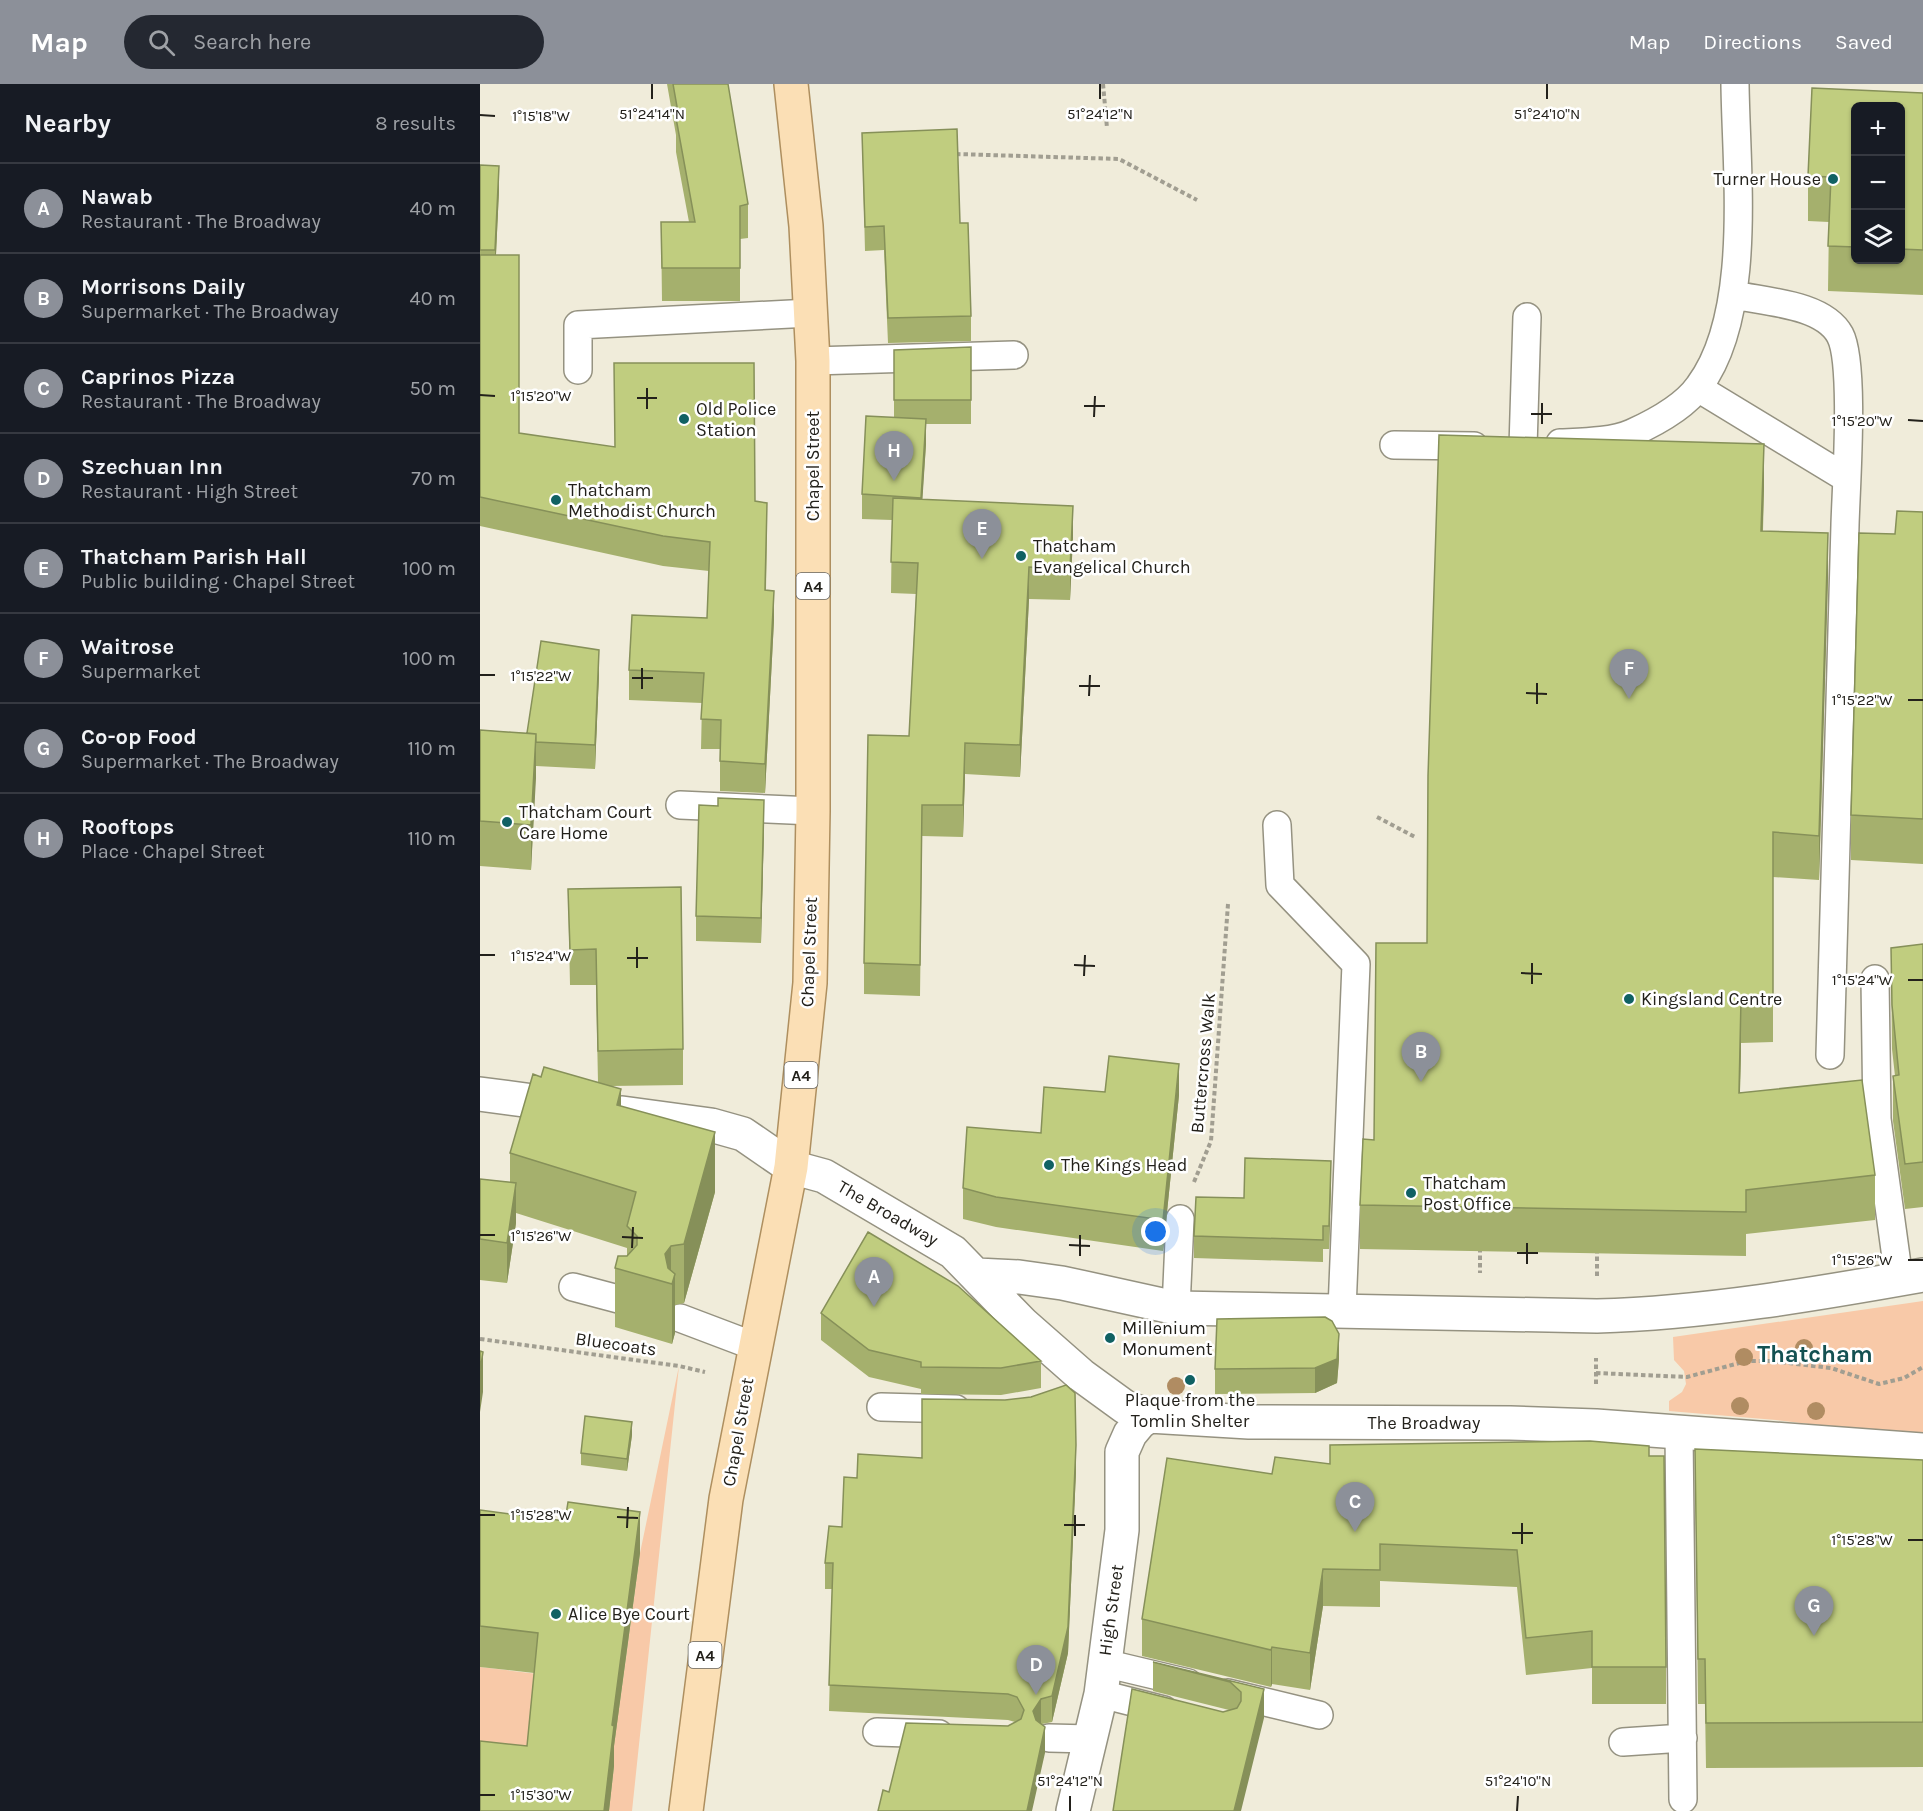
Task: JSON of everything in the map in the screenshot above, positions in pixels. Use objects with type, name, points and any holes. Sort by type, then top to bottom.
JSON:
[{"type":"main road","name":"Chapel Street","points":[[686,1811],[708,1628],[747,1382],[774,1263],[790,1167],[810,983],[813,812],[813,361],[806,226],[791,84]]},
{"type":"street","points":[[480,1094],[711,1125],[743,1134],[790,1167]]},
{"type":"street","name":"The Broadway","points":[[790,1167],[824,1176],[870,1201],[953,1252],[1023,1324],[1075,1384],[1149,1416],[1260,1422],[1510,1423],[1679,1432],[1923,1450]]},
{"type":"street","points":[[977,1275],[1019,1277],[1062,1283],[1176,1308],[1559,1316],[1642,1315],[1911,1277]]},
{"type":"street","name":"High Street","points":[[1073,1811],[1103,1679],[1122,1530],[1122,1452],[1130,1434],[1140,1422],[1149,1416]]},
{"type":"lane","points":[[1394,445],[1523,447],[1584,442],[1631,434],[1670,411],[1698,388],[1718,354],[1734,295],[1737,265],[1735,84]]},
{"type":"lane","points":[[1734,295],[1812,311],[1828,320],[1840,335],[1847,356],[1846,478],[1830,1055]]},
{"type":"lane","points":[[578,370],[578,325],[810,313]]},
{"type":"lane","points":[[1523,447],[1527,317]]},
{"type":"lane","points":[[813,361],[1014,355]]},
{"type":"lane","points":[[1698,388],[1846,478]]},
{"type":"lane","points":[[680,805],[813,812]]},
{"type":"lane","points":[[1277,825],[1280,885],[1356,964],[1342,1310]]},
{"type":"lane","points":[[1875,979],[1877,1119],[1911,1277]]},
{"type":"lane","points":[[1176,1308],[1179,1219]]},
{"type":"lane","points":[[573,1287],[622,1300]]},
{"type":"lane","points":[[680,1318],[754,1347]]},
{"type":"lane","points":[[881,1407],[979,1410]]},
{"type":"lane","points":[[1679,1432],[1683,1799]]},
{"type":"lane","points":[[1103,1679],[1319,1714]]},
{"type":"lane","points":[[1103,1679],[1192,1717]]},
{"type":"lane","points":[[877,1732],[960,1735]]},
{"type":"lane","points":[[1623,1742],[1683,1737]]},
{"type":"lane","points":[[1049,1738],[1090,1739]]},
{"type":"path","points":[[1103,84],[1107,128]]},
{"type":"path","points":[[945,154],[1119,159],[1197,200]]},
{"type":"path","points":[[1377,817],[1415,837]]},
{"type":"path","name":"Buttercross Walk","points":[[1179,1219],[1211,1141],[1228,904]]},
{"type":"path","points":[[1480,1239],[1480,1280]]},
{"type":"path","points":[[1596,1282],[1597,1252]]},
{"type":"path","name":"Bluecoats","points":[[480,1339],[679,1366],[747,1382]]},
{"type":"path","points":[[1596,1373],[1687,1377],[1747,1361],[1779,1362],[1831,1368],[1879,1384],[1904,1378],[1923,1367]]},
{"type":"shaded area","points":[[1923,1301],[1923,1438],[1776,1420],[1669,1411],[1669,1401],[1682,1392],[1686,1384],[1684,1371],[1674,1360],[1673,1337]]},
{"type":"shaded area","points":[[679,1366],[632,1811],[609,1811],[614,1766],[480,1781],[480,1667],[538,1674],[619,1709],[640,1553]]},
{"type":"building","points":[[673,84],[728,84],[748,204],[740,206],[740,268],[662,268],[661,222],[695,222],[676,118],[679,118]]},
{"type":"building","points":[[1812,88],[1923,93],[1923,250],[1905,249],[1905,102],[1851,102],[1851,247],[1828,246],[1831,177],[1808,176]]},
{"type":"building","points":[[957,129],[960,223],[968,223],[971,316],[888,318],[884,226],[865,227],[862,133]]},
{"type":"building","points":[[480,165],[499,166],[495,250],[480,250]]},
{"type":"building","points":[[480,255],[519,255],[519,433],[615,447],[614,363],[754,363],[755,501],[767,503],[765,590],[774,591],[765,764],[720,761],[721,720],[701,719],[704,673],[629,670],[632,615],[707,618],[710,542],[663,536],[480,497]]},
{"type":"building","points":[[971,347],[971,400],[894,400],[894,350]]},
{"type":"building","points":[[866,416],[926,419],[921,498],[862,494]]},
{"type":"building","points":[[1439,435],[1764,444],[1761,531],[1828,533],[1819,836],[1773,832],[1773,998],[1741,999],[1739,1093],[1862,1080],[1875,1175],[1746,1190],[1746,1212],[1360,1205],[1363,1139],[1374,1140],[1376,943],[1427,943],[1428,776]]},
{"type":"building","points":[[893,498],[1073,506],[1070,569],[1029,567],[1020,745],[965,743],[963,805],[922,805],[920,965],[864,963],[868,735],[909,736],[918,563],[891,562]]},
{"type":"building","points":[[1897,511],[1923,512],[1923,819],[1851,815],[1859,533],[1895,534]]},
{"type":"building","points":[[541,641],[599,650],[595,745],[536,742],[536,734],[527,733]]},
{"type":"building","points":[[480,730],[536,734],[531,825],[480,821]]},
{"type":"building","points":[[718,798],[764,800],[761,918],[696,916],[699,805],[718,806]]},
{"type":"building","points":[[681,887],[683,1049],[598,1051],[596,949],[570,950],[568,889]]},
{"type":"building","points":[[1923,944],[1923,1162],[1905,1164],[1893,1076],[1899,1075],[1892,1005],[1891,948]]},
{"type":"building","points":[[1109,1056],[1179,1064],[1163,1220],[996,1197],[963,1188],[967,1127],[1041,1133],[1044,1087],[1105,1092]]},
{"type":"building","points":[[544,1067],[621,1089],[617,1105],[715,1132],[684,1244],[671,1246],[665,1254],[668,1268],[675,1274],[672,1284],[615,1268],[618,1256],[627,1256],[637,1245],[637,1236],[627,1226],[636,1192],[510,1153],[533,1074],[541,1077]]},
{"type":"building","points":[[1245,1158],[1331,1161],[1329,1226],[1323,1226],[1323,1240],[1194,1236],[1196,1197],[1244,1198]]},
{"type":"building","points":[[480,1179],[516,1183],[507,1243],[480,1239]]},
{"type":"building","points":[[868,1232],[958,1286],[1041,1361],[1001,1368],[921,1367],[921,1362],[869,1350],[821,1313]]},
{"type":"building","points":[[1325,1317],[1332,1321],[1339,1334],[1337,1359],[1315,1368],[1215,1369],[1217,1319]]},
{"type":"building","points":[[480,1351],[483,1352],[480,1371]]},
{"type":"building","points":[[1066,1385],[1075,1393],[1076,1445],[1068,1627],[1052,1696],[1041,1699],[1033,1711],[1036,1720],[1045,1727],[1027,1811],[878,1811],[883,1790],[889,1792],[906,1723],[1008,1726],[1021,1719],[1024,1710],[1017,1697],[1008,1694],[829,1685],[833,1563],[825,1563],[829,1526],[842,1527],[844,1477],[857,1478],[858,1454],[922,1458],[922,1399],[1005,1400],[1031,1397]]},
{"type":"building","points":[[585,1416],[632,1422],[627,1459],[581,1453]]},
{"type":"building","points":[[1590,1441],[1649,1446],[1649,1456],[1664,1456],[1666,1667],[1592,1667],[1592,1631],[1526,1638],[1517,1550],[1380,1544],[1380,1570],[1323,1569],[1310,1653],[1272,1647],[1271,1650],[1142,1619],[1167,1458],[1272,1474],[1275,1457],[1330,1464],[1330,1445]]},
{"type":"building","points":[[1695,1449],[1923,1460],[1923,1722],[1706,1723],[1705,1659],[1698,1659]]},
{"type":"building","points":[[568,1502],[640,1512],[612,1725],[614,1726],[604,1811],[480,1811],[480,1741],[527,1746],[538,1633],[480,1626],[480,1510],[565,1521]]},
{"type":"building","points":[[1153,1662],[1264,1689],[1234,1811],[1113,1811],[1132,1689],[1223,1712],[1237,1708],[1241,1701],[1241,1692],[1230,1682]]},
{"type":"place","name":"Turner House","points":[[1833,179]]},
{"type":"place","name":"Old Police Station","points":[[684,419]]},
{"type":"place","name":"Rooftops","points":[[894,481]]},
{"type":"place","name":"Thatcham Methodist Church","points":[[556,500]]},
{"type":"place","name":"Thatcham Evangelical Church","points":[[1021,556]]},
{"type":"place","name":"Thatcham Parish Hall","points":[[982,559]]},
{"type":"place","name":"Waitrose","points":[[1629,699]]},
{"type":"place","name":"Thatcham Court Care Home","points":[[507,822]]},
{"type":"place","name":"Kingsland Centre","points":[[1629,999]]},
{"type":"place","name":"Morrisons Daily","points":[[1421,1082]]},
{"type":"place","name":"The Kings Head","points":[[1049,1165]]},
{"type":"place","name":"Thatcham Post Office","points":[[1411,1193]]},
{"type":"place","name":"Nawab","points":[[874,1307]]},
{"type":"place","name":"Millenium Monument","points":[[1110,1338]]},
{"type":"place","name":"Plaque from the Tomlin Shelter","points":[[1190,1380]]},
{"type":"place","name":"Caprinos Pizza","points":[[1355,1532]]},
{"type":"place","name":"Alice Bye Court","points":[[556,1614]]},
{"type":"place","name":"Co-op Food","points":[[1814,1636]]},
{"type":"place","name":"Szechuan Inn","points":[[1036,1695]]},
{"type":"district","name":"Thatcham","points":[[1815,1354]]}]
